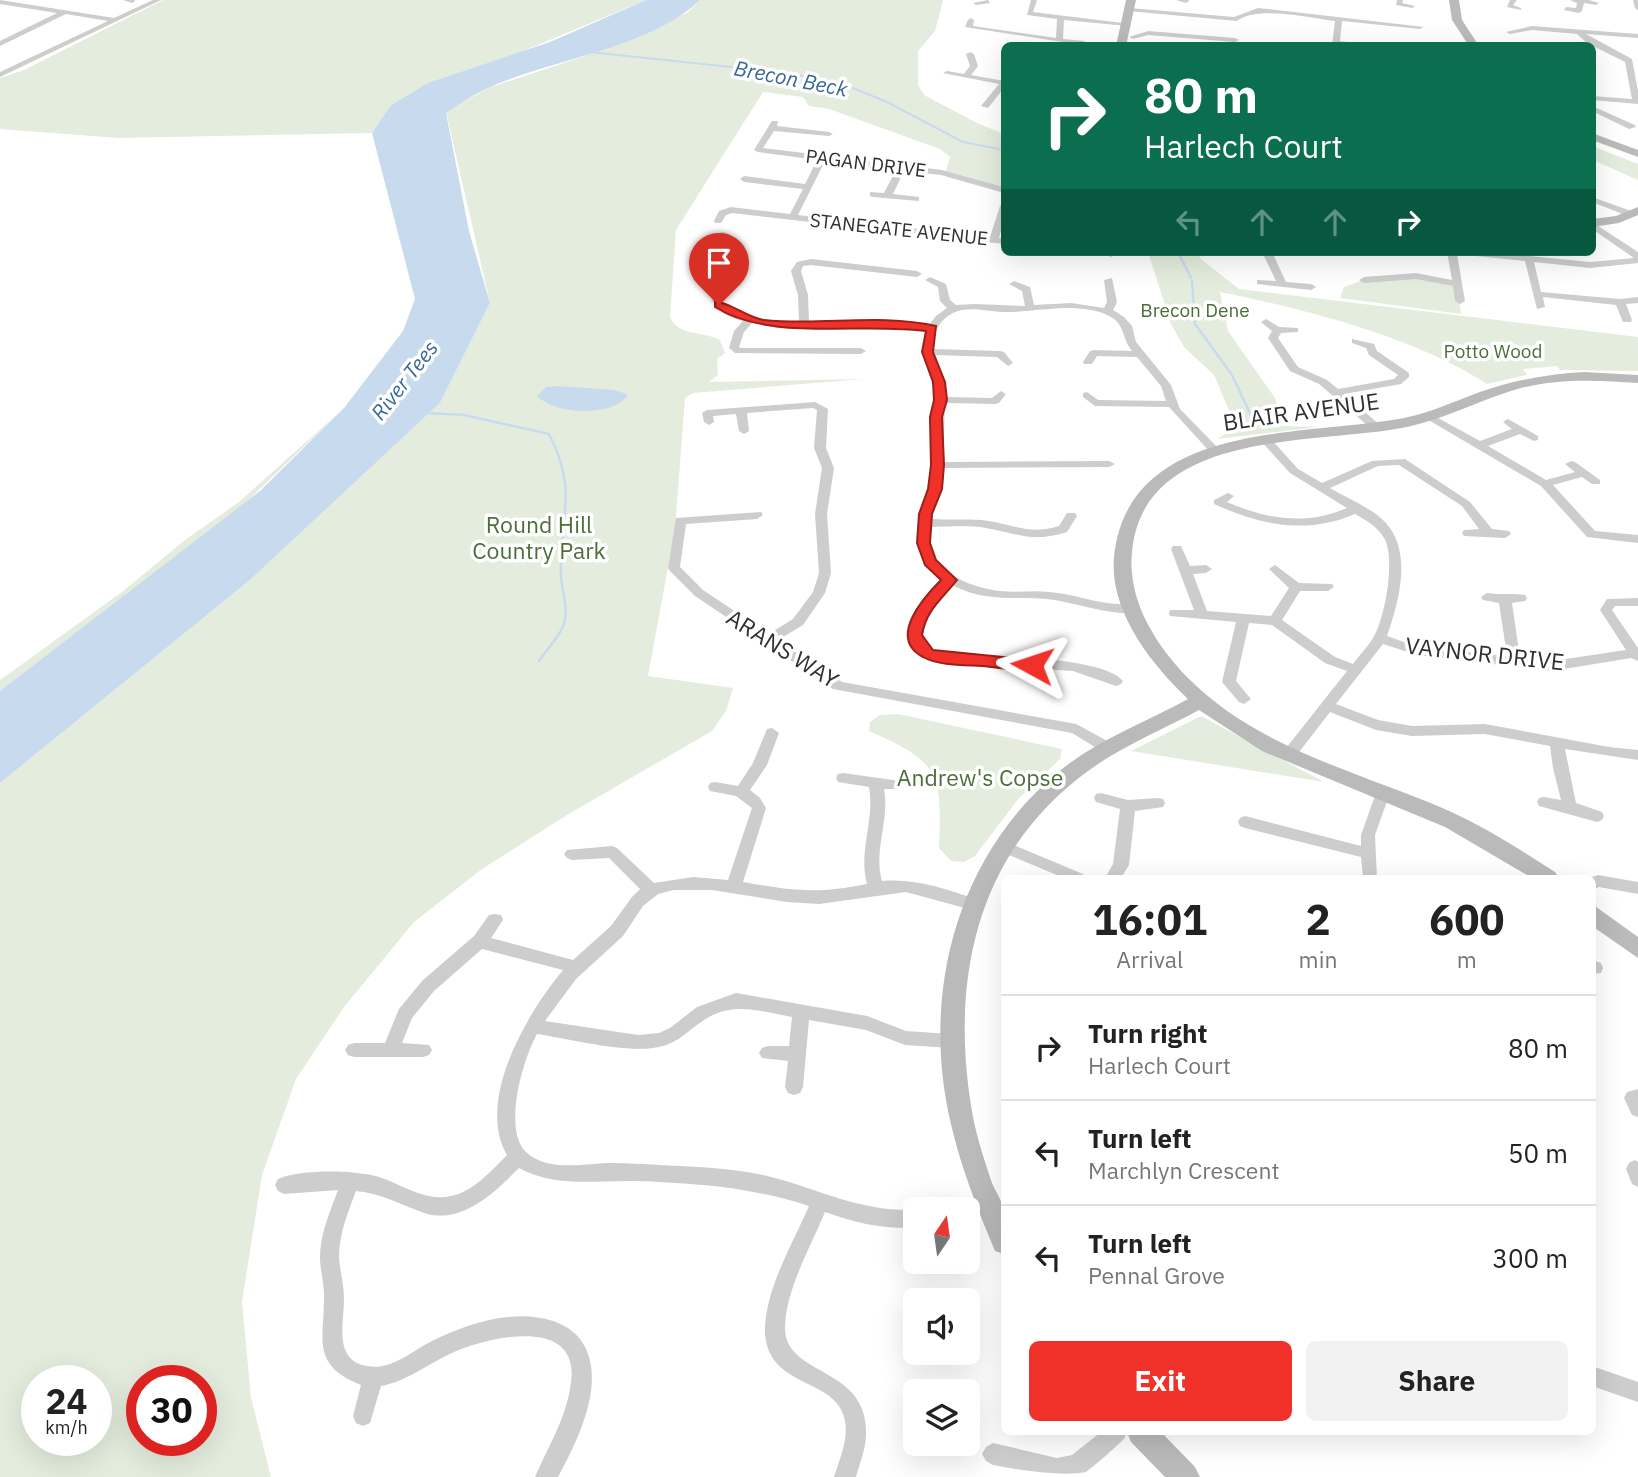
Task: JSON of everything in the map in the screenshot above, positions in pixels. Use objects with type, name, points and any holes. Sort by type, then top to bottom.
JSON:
[{"type":"street","points":[[41,8],[58,0]]},
{"type":"street","points":[[0,75],[44,57],[158,0]]},
{"type":"street","points":[[1034,0],[1029,14],[1126,24]]},
{"type":"street","points":[[1179,0],[1186,0],[1184,15]]},
{"type":"street","points":[[1400,0],[1398,4],[1412,6]]},
{"type":"street","points":[[1454,0],[1462,28],[1471,42]]},
{"type":"street","points":[[1514,0],[1509,6],[1519,9]]},
{"type":"street","points":[[1636,0],[1638,8]]},
{"type":"street","points":[[1579,10],[1577,1],[1596,3]]},
{"type":"street","points":[[0,2],[114,20]]},
{"type":"street","points":[[973,2],[988,2]]},
{"type":"street","points":[[0,10],[13,4]]},
{"type":"street","points":[[1122,42],[1131,5],[1184,15],[1237,19]]},
{"type":"street","points":[[1566,9],[1594,12]]},
{"type":"street","points":[[1235,42],[1238,16],[1258,10],[1420,27]]},
{"type":"street","points":[[0,44],[65,11]]},
{"type":"street","points":[[1061,17],[1062,42]]},
{"type":"street","points":[[1337,42],[1336,27],[1339,19]]},
{"type":"street","points":[[971,20],[969,27],[1056,42]]},
{"type":"street","points":[[1138,28],[1148,33],[1226,42]]},
{"type":"street","points":[[1512,29],[1577,30],[1638,36]]},
{"type":"street","points":[[1577,30],[1590,42]]},
{"type":"street","points":[[1133,37],[1148,33]]},
{"type":"street","points":[[1596,47],[1634,62],[1637,102],[1596,98]]},
{"type":"street","points":[[966,76],[974,66],[970,54]]},
{"type":"street","points":[[947,73],[1001,83]]},
{"type":"street","points":[[986,101],[1001,87]]},
{"type":"street","points":[[1596,110],[1618,121],[1630,123]]},
{"type":"street","name":"PAGAN DRIVE","points":[[829,134],[808,135],[774,126],[757,152],[952,175],[1001,189]]},
{"type":"street","points":[[1596,138],[1638,153]]},
{"type":"street","points":[[1596,138],[1638,153]]},
{"type":"street","points":[[793,217],[823,158]]},
{"type":"street","points":[[887,196],[901,169]]},
{"type":"street","points":[[744,179],[809,187]]},
{"type":"street","points":[[873,194],[916,199]]},
{"type":"street","points":[[1596,199],[1634,212]]},
{"type":"street","points":[[716,205],[726,211],[718,221]]},
{"type":"street","name":"STANEGATE AVENUE","points":[[726,211],[999,240]]},
{"type":"street","points":[[1596,223],[1634,212]]},
{"type":"street","points":[[1596,227],[1638,258]]},
{"type":"street","points":[[724,234],[716,244],[714,297],[719,305],[749,320],[892,323],[932,328]]},
{"type":"street","points":[[1269,256],[1282,284]]},
{"type":"street","points":[[1453,256],[1460,301]]},
{"type":"street","points":[[1494,256],[1590,265],[1638,258]]},
{"type":"street","points":[[1529,260],[1540,306]]},
{"type":"street","points":[[804,323],[803,295],[796,271],[800,264],[811,262],[917,274]]},
{"type":"street","points":[[882,284],[888,271]]},
{"type":"street","points":[[1364,280],[1416,276],[1457,284]]},
{"type":"street","points":[[714,280],[733,279]]},
{"type":"street","points":[[930,280],[948,285],[945,301],[954,309]]},
{"type":"street","points":[[1260,282],[1311,287]]},
{"type":"street","points":[[1014,284],[1032,287],[1030,309]]},
{"type":"street","points":[[1107,311],[1112,302],[1110,284],[1126,289]]},
{"type":"street","points":[[1537,294],[1620,302],[1638,300]]},
{"type":"street","points":[[1620,302],[1627,320]]},
{"type":"street","points":[[1131,609],[1107,610],[1053,596],[991,594],[950,580],[927,556],[925,523],[935,489],[938,465],[936,417],[940,400],[939,382],[927,352],[932,328],[943,314],[954,309],[1070,306],[1107,311],[1127,326],[1137,354],[1166,385],[1172,404],[1183,422],[1214,450]]},
{"type":"street","points":[[749,320],[734,341],[734,348],[739,351],[860,351]]},
{"type":"street","points":[[1266,322],[1277,330],[1294,330]]},
{"type":"street","points":[[1277,330],[1273,338],[1294,369],[1338,392],[1377,428]]},
{"type":"street","points":[[830,338],[831,351]]},
{"type":"street","points":[[1356,341],[1370,346],[1382,343]]},
{"type":"street","points":[[1338,392],[1396,382],[1405,375],[1373,353],[1370,346]]},
{"type":"street","points":[[927,352],[1000,354],[1007,363]]},
{"type":"street","points":[[1088,362],[1094,353],[1137,354]]},
{"type":"street","name":"BLAIR AVENUE","points":[[1543,875],[1477,834],[1288,756],[1257,739],[1201,700],[1158,656],[1131,609],[1121,571],[1121,556],[1126,530],[1134,510],[1159,479],[1174,468],[1214,450],[1377,428],[1429,416],[1529,381],[1579,376],[1638,379]]},
{"type":"street","points":[[1087,395],[1095,403],[1172,404]]},
{"type":"street","points":[[706,399],[708,417],[741,410],[815,405],[823,409],[820,447],[828,468],[821,514],[825,573],[819,593],[798,622],[768,640]]},
{"type":"street","points":[[940,400],[999,401]]},
{"type":"street","points":[[741,410],[744,431]]},
{"type":"street","points":[[1429,416],[1545,484],[1591,534],[1638,539]]},
{"type":"street","points":[[1508,422],[1534,438]]},
{"type":"street","points":[[1481,445],[1520,430]]},
{"type":"street","points":[[1267,441],[1294,471],[1379,523],[1392,540],[1395,562],[1391,607],[1380,638],[1288,756]]},
{"type":"street","points":[[938,465],[1085,458],[1109,464]]},
{"type":"street","points":[[1324,487],[1376,463],[1401,461],[1466,504],[1488,533]]},
{"type":"street","points":[[1571,464],[1596,482]]},
{"type":"street","points":[[1545,484],[1583,472]]},
{"type":"street","points":[[1205,509],[1223,499],[1250,516],[1316,524],[1357,508]]},
{"type":"street","name":"ARANS WAY","points":[[757,515],[680,521],[674,568],[699,593],[838,686],[1076,729],[1108,748]]},
{"type":"street","points":[[925,523],[983,524],[1030,535],[1063,529],[1071,516]]},
{"type":"street","points":[[1063,529],[1074,536]]},
{"type":"street","points":[[1468,533],[1505,534]]},
{"type":"street","points":[[1177,549],[1202,615]]},
{"type":"street","points":[[1187,570],[1206,569]]},
{"type":"street","points":[[1275,569],[1296,587],[1328,587]]},
{"type":"street","points":[[950,580],[932,597],[917,620],[915,635],[919,646],[928,654],[1009,664],[1101,666],[1116,681]]},
{"type":"street","points":[[1275,621],[1296,587]]},
{"type":"street","points":[[1487,597],[1505,600],[1521,598]]},
{"type":"street","points":[[1505,600],[1514,660]]},
{"type":"street","points":[[1635,656],[1606,610],[1611,602],[1638,602]]},
{"type":"street","points":[[1175,613],[1275,621],[1330,660],[1357,670]]},
{"type":"street","points":[[1242,617],[1244,628],[1234,654],[1235,671],[1222,681],[1244,699]]},
{"type":"street","name":"VAYNOR DRIVE","points":[[1380,638],[1417,651],[1514,660],[1571,664],[1635,656]]},
{"type":"street","points":[[975,1197],[950,1041],[955,968],[972,904],[1002,846],[1051,791],[1108,748],[1201,700]]},
{"type":"street","points":[[1328,706],[1376,725],[1412,731],[1485,729],[1638,755]]},
{"type":"street","points":[[743,791],[760,765],[772,733]]},
{"type":"street","points":[[1558,742],[1561,776],[1570,807]]},
{"type":"street","points":[[844,778],[893,785]]},
{"type":"street","points":[[876,783],[880,809],[869,851],[869,868],[876,888]]},
{"type":"street","points":[[715,787],[743,791],[754,798],[759,808],[734,886]]},
{"type":"street","points":[[1370,875],[1368,835],[1383,793]]},
{"type":"street","points":[[1101,798],[1128,806],[1158,803]]},
{"type":"street","points":[[1544,802],[1597,816]]},
{"type":"street","points":[[1115,875],[1121,865],[1128,806]]},
{"type":"street","points":[[1245,822],[1367,853]]},
{"type":"street","points":[[1002,846],[1071,875]]},
{"type":"street","points":[[572,854],[612,852],[651,890]]},
{"type":"street","points":[[1596,882],[1638,888]]},
{"type":"street","points":[[903,1220],[866,1217],[819,1204],[776,1186],[750,1181],[618,1171],[554,1172],[518,1157],[509,1137],[506,1115],[522,1050],[533,1026],[576,968],[618,931],[626,915],[651,890],[676,883],[734,886],[823,898],[876,888],[907,886],[972,904]]},
{"type":"street","points":[[1596,916],[1638,949]]},
{"type":"street","points":[[391,1050],[405,1014],[428,986],[480,941],[495,920]]},
{"type":"street","points":[[480,941],[500,950],[553,957],[576,968]]},
{"type":"street","points":[[533,1026],[638,1042],[660,1040],[676,1033],[703,1012],[736,1000],[867,1023],[905,1038],[950,1041]]},
{"type":"street","points":[[794,1087],[801,1011]]},
{"type":"street","points":[[354,1049],[423,1050]]},
{"type":"street","points":[[768,1053],[797,1054]]},
{"type":"street","points":[[1638,1097],[1633,1098],[1638,1109]]},
{"type":"street","points":[[284,1185],[350,1182],[375,1185],[429,1206],[443,1206],[457,1203],[482,1189],[518,1157]]},
{"type":"street","points":[[350,1182],[330,1253],[335,1297],[332,1342],[338,1358],[353,1372],[373,1378],[392,1374],[443,1347],[508,1328],[529,1326],[565,1336],[577,1349],[582,1367],[582,1388],[558,1454],[546,1477]]},
{"type":"street","points":[[819,1204],[799,1252],[775,1328],[777,1344],[786,1362],[799,1372],[839,1390],[850,1404],[856,1429],[845,1477]]},
{"type":"street","points":[[980,1210],[1001,1238]]},
{"type":"street","points":[[1596,1377],[1638,1392]]},
{"type":"street","points":[[363,1416],[373,1378]]},
{"type":"street","points":[[993,1454],[1058,1469],[1077,1465],[1113,1435]]},
{"type":"street","points":[[1144,1435],[1185,1477]]},
{"type":"green space","points":[[163,0],[646,0],[390,106],[372,133],[119,138],[0,129],[0,78],[24,70]]},
{"type":"green space","name":"Round Hill Country Park","points":[[700,0],[943,0],[935,31],[918,51],[918,85],[924,95],[1001,133],[1001,186],[946,171],[950,157],[940,149],[829,109],[809,106],[803,97],[763,92],[676,230],[670,317],[679,328],[720,340],[725,353],[717,359],[718,375],[709,382],[864,379],[693,393],[685,398],[675,529],[648,676],[733,688],[726,711],[712,731],[567,815],[482,869],[414,922],[344,1007],[296,1079],[262,1175],[242,1302],[251,1398],[271,1477],[0,1477],[0,783],[250,580],[440,403],[490,303],[446,112],[488,88],[594,53],[687,13]]},
{"type":"green space","points":[[1596,148],[1638,164],[1638,180],[1596,161]]},
{"type":"green space","points":[[1149,256],[1199,256],[1239,289],[1638,337],[1638,371],[1560,370],[1557,366],[1523,369],[1527,375],[1487,384],[1427,352],[1393,339],[1322,316],[1220,292],[1228,331],[1275,398],[1282,426],[1318,427],[1217,439],[1236,427],[1214,375],[1184,347],[1171,324]]},
{"type":"green space","points":[[1396,275],[1457,284],[1461,314],[1340,298],[1344,287],[1364,280]]},
{"type":"green space","points":[[344,408],[236,512],[0,691],[0,680],[122,592],[185,540],[239,502]]},
{"type":"green space","name":"Andrew's Copse","points":[[898,714],[1062,749],[1060,759],[1019,798],[975,856],[964,862],[951,861],[939,848],[939,802],[932,773],[910,752],[869,731],[870,722],[880,715]]},
{"type":"green space","points":[[1201,716],[1324,782],[1131,751]]},
{"type":"water","name":"River Tees","points":[[646,0],[700,0],[679,17],[654,30],[598,52],[513,78],[477,93],[446,113],[469,231],[490,303],[440,403],[250,580],[0,783],[0,691],[260,491],[344,408],[403,331],[415,299],[372,133],[390,106],[428,83],[550,42]]},
{"type":"water","points":[[546,387],[614,390],[627,394],[627,397],[608,408],[582,411],[556,407],[537,396]]},
{"type":"waterway","name":"Brecon Beck","points":[[589,52],[788,73],[850,87],[887,102],[963,142],[1001,149]]},
{"type":"waterway","name":"Brecon Beck","points":[[1180,256],[1191,278]]},
{"type":"waterway","name":"Brecon Beck","points":[[1192,281],[1195,324],[1232,375],[1256,426]]},
{"type":"waterway","points":[[428,413],[464,415],[549,434],[558,454],[563,472],[566,505],[561,557],[566,615],[561,631],[539,661]]},
{"type":"route","points":[[719,305],[737,316],[763,323],[892,323],[932,328],[927,352],[939,382],[940,400],[936,417],[938,465],[935,489],[925,514],[923,543],[934,568],[950,580],[932,597],[917,620],[915,635],[919,646],[928,654],[942,658],[1032,665]]},
{"type":"park label","name":"Brecon Dene","points":[[1195,310]]},
{"type":"park label","name":"Potto Wood","points":[[1493,351]]}]
